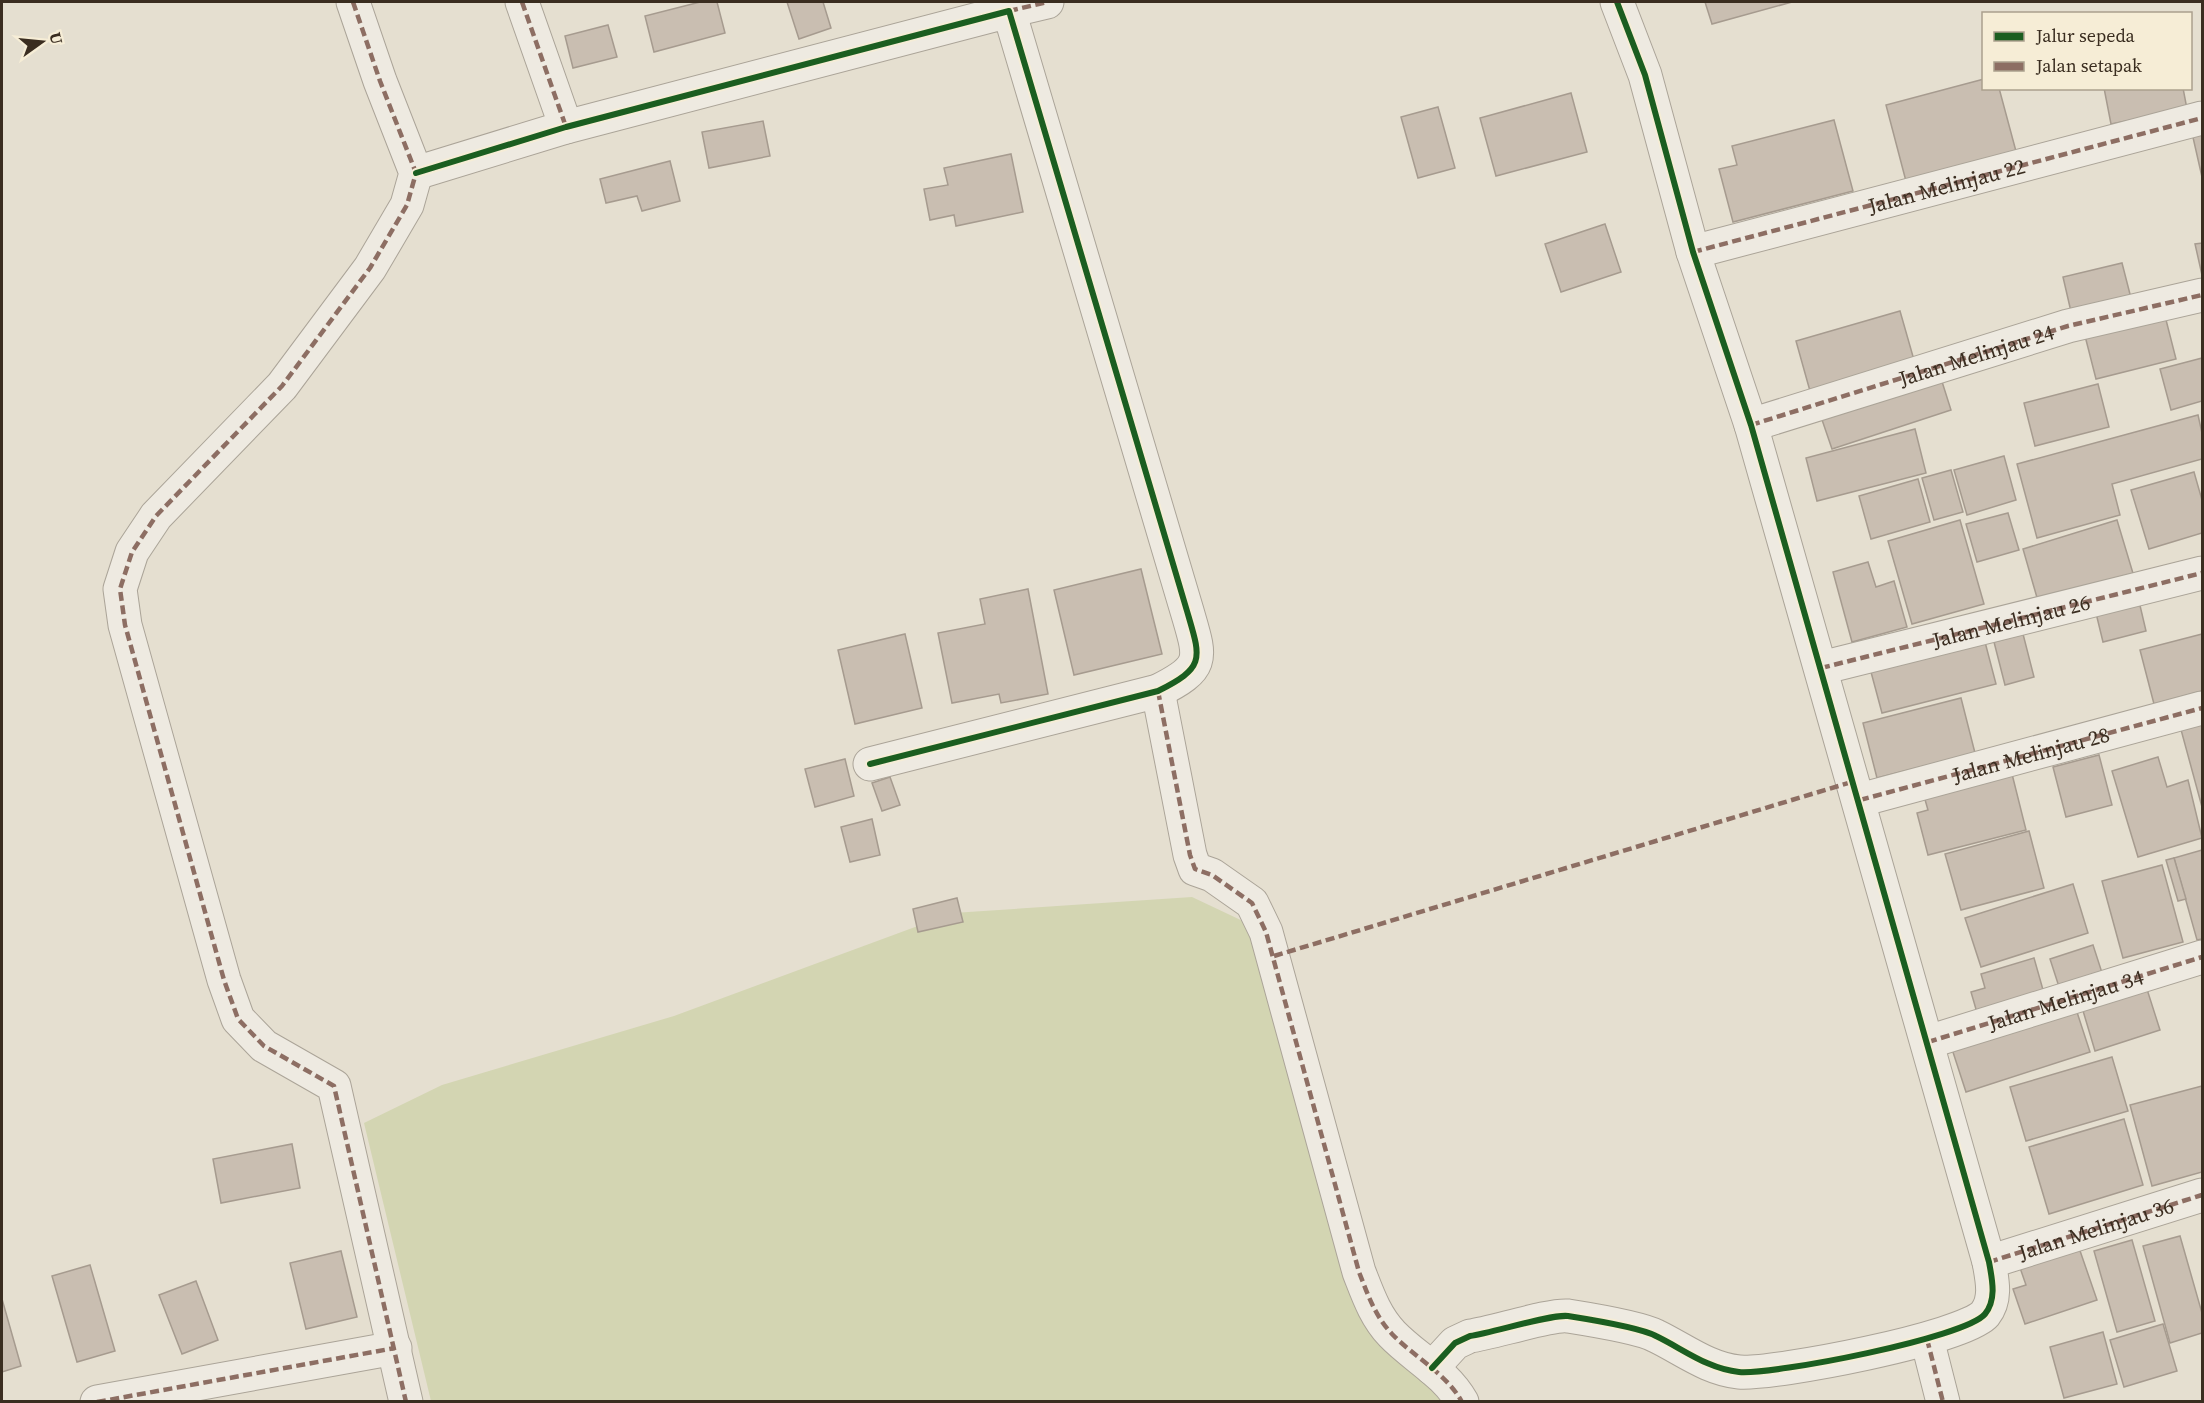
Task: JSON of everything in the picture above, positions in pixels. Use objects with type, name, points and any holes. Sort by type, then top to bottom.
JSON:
[{"type":"street","points":[[353,2],[380,81],[416,173],[407,205],[370,268],[282,386],[156,516],[132,552],[120,589],[125,625],[238,1019],[264,1046],[334,1086],[406,1401]]},
{"type":"street","points":[[522,2],[566,127]]},
{"type":"street","points":[[416,173],[566,127],[1047,2]]},
{"type":"street","points":[[1432,1368],[1455,1343],[1470,1336],[1564,1315],[1654,1334],[1697,1359],[1738,1372],[1766,1372],[1927,1339],[1971,1324],[1983,1316],[1991,1303],[1993,1283],[1989,1262],[1860,800],[1751,425],[1693,252],[1645,75],[1617,2]]},
{"type":"street","points":[[870,764],[1158,691],[1180,680],[1195,668],[1197,656],[1195,640],[1008,11]]},
{"type":"street","name":"Jalan Melinjau 22","points":[[1693,252],[2202,118]]},
{"type":"street","name":"Jalan Melinjau 24","points":[[1751,425],[2068,326],[2202,295]]},
{"type":"street","name":"Jalan Melinjau 26","points":[[1821,668],[2202,573]]},
{"type":"street","points":[[1158,691],[1190,855],[1195,869],[1212,875],[1252,903],[1262,922],[1274,956],[1359,1272],[1371,1304],[1392,1334],[1432,1368],[1462,1401]]},
{"type":"street","name":"Jalan Melinjau 28","points":[[1860,800],[2202,708]]},
{"type":"street","name":"Jalan Melinjau 34","points":[[1928,1042],[2202,957]]},
{"type":"street","name":"Jalan Melinjau 36","points":[[1989,1262],[2202,1195]]},
{"type":"street","points":[[1927,1339],[1943,1401]]},
{"type":"street","points":[[97,1401],[395,1348]]},
{"type":"green space","points":[[1192,897],[1247,923],[1373,1327],[1441,1401],[431,1401],[364,1123],[442,1085],[674,1016],[953,913]]},
{"type":"building","points":[[700,2],[717,2],[725,33],[654,52],[645,16]]},
{"type":"building","points":[[787,2],[823,2],[831,28],[799,39]]},
{"type":"building","points":[[1705,2],[1792,2],[1712,24]]},
{"type":"building","points":[[608,25],[617,57],[573,68],[565,36]]},
{"type":"building","points":[[1982,80],[1982,90],[2000,90],[2017,155],[1907,185],[1886,105]]},
{"type":"building","points":[[2104,90],[2183,90],[2187,109],[2111,124]]},
{"type":"building","points":[[1571,93],[1587,152],[1496,176],[1480,118]]},
{"type":"building","points":[[1438,107],[1455,168],[1418,178],[1401,117]]},
{"type":"building","points":[[1834,120],[1853,191],[1733,222],[1719,169],[1737,165],[1732,146]]},
{"type":"building","points":[[763,121],[770,156],[709,168],[702,132]]},
{"type":"building","points":[[2202,130],[2202,177],[2192,133]]},
{"type":"building","points":[[1011,154],[1023,212],[956,226],[954,215],[930,220],[924,189],[948,185],[944,168]]},
{"type":"building","points":[[670,161],[680,201],[642,211],[637,196],[606,203],[600,179]]},
{"type":"building","points":[[1605,224],[1621,272],[1561,292],[1545,244]]},
{"type":"building","points":[[2202,243],[2202,275],[2195,244]]},
{"type":"building","points":[[2122,263],[2132,302],[2072,316],[2063,277]]},
{"type":"building","points":[[1900,311],[1914,360],[1810,391],[1796,341]]},
{"type":"building","points":[[2164,312],[2176,359],[2096,379],[2084,332]]},
{"type":"building","points":[[2202,358],[2202,401],[2171,410],[2160,369]]},
{"type":"building","points":[[1938,369],[1951,410],[1832,449],[1818,408]]},
{"type":"building","points":[[2098,384],[2109,427],[2035,446],[2024,403]]},
{"type":"building","points":[[2198,415],[2202,433],[2202,459],[2112,484],[2120,515],[2037,538],[2017,464]]},
{"type":"building","points":[[1915,429],[1926,473],[1817,501],[1806,458]]},
{"type":"building","points":[[2004,456],[2016,500],[1967,515],[1954,470]]},
{"type":"building","points":[[1951,470],[1963,512],[1934,520],[1922,478]]},
{"type":"building","points":[[2194,472],[2202,500],[2202,533],[2149,549],[2131,490]]},
{"type":"building","points":[[1918,479],[1930,522],[1871,539],[1859,496]]},
{"type":"building","points":[[2008,513],[2019,550],[1977,562],[1966,524]]},
{"type":"building","points":[[1960,520],[1984,604],[1912,624],[1888,541]]},
{"type":"building","points":[[2117,520],[2135,580],[2040,608],[2023,549]]},
{"type":"building","points":[[1868,562],[1876,587],[1894,581],[1907,627],[1852,642],[1833,572]]},
{"type":"building","points":[[1141,569],[1162,654],[1074,675],[1054,590]]},
{"type":"building","points":[[1028,589],[1048,694],[1001,703],[999,694],[952,703],[938,633],[985,624],[980,599]]},
{"type":"building","points":[[2138,597],[2146,631],[2103,642],[2095,609]]},
{"type":"building","points":[[905,634],[922,708],[855,724],[838,650]]},
{"type":"building","points":[[2023,634],[2034,677],[2005,685],[1994,642]]},
{"type":"building","points":[[2202,634],[2202,691],[2154,704],[2140,650]]},
{"type":"building","points":[[1985,642],[1996,684],[1882,713],[1871,672]]},
{"type":"building","points":[[1961,698],[1975,753],[1877,778],[1863,723]]},
{"type":"building","points":[[2202,719],[2202,807],[2180,726]]},
{"type":"building","points":[[2099,755],[2112,805],[2066,817],[2053,767]]},
{"type":"building","points":[[2158,757],[2167,787],[2188,780],[2202,838],[2138,857],[2112,771]]},
{"type":"building","points":[[845,759],[854,796],[815,807],[805,769]]},
{"type":"building","points":[[2012,774],[2026,830],[1928,855],[1917,813],[1928,810],[1924,796]]},
{"type":"building","points":[[890,777],[900,805],[882,811],[872,783]]},
{"type":"building","points":[[872,819],[880,855],[850,862],[841,827]]},
{"type":"building","points":[[2029,831],[2044,888],[1961,910],[1945,854]]},
{"type":"building","points":[[2202,850],[2202,939],[2197,940],[2174,858]]},
{"type":"building","points":[[2174,858],[2186,899],[2178,901],[2166,860]]},
{"type":"building","points":[[2162,865],[2183,942],[2123,958],[2102,881]]},
{"type":"building","points":[[2073,884],[2088,933],[1981,967],[1965,918]]},
{"type":"building","points":[[957,898],[963,922],[918,932],[913,909]]},
{"type":"building","points":[[2093,945],[2105,982],[2062,996],[2050,959]]},
{"type":"building","points":[[2034,958],[2047,1004],[1980,1023],[1971,992],[1985,988],[1981,974]]},
{"type":"building","points":[[2145,983],[2160,1030],[2095,1051],[2081,1004]]},
{"type":"building","points":[[2075,1006],[2090,1052],[1966,1092],[1951,1046]]},
{"type":"building","points":[[2112,1057],[2128,1111],[2026,1141],[2010,1087]]},
{"type":"building","points":[[2202,1086],[2202,1172],[2152,1186],[2130,1105]]},
{"type":"building","points":[[2124,1119],[2143,1185],[2049,1214],[2029,1147]]},
{"type":"building","points":[[292,1144],[300,1188],[221,1203],[213,1159]]},
{"type":"building","points":[[2180,1236],[2202,1313],[2202,1333],[2170,1343],[2143,1246]]},
{"type":"building","points":[[2132,1240],[2155,1321],[2117,1332],[2094,1251]]},
{"type":"building","points":[[2077,1242],[2097,1300],[2025,1324],[2013,1289],[2026,1285],[2018,1262]]},
{"type":"building","points":[[341,1251],[357,1317],[306,1329],[290,1263]]},
{"type":"building","points":[[90,1265],[115,1351],[77,1362],[52,1276]]},
{"type":"building","points":[[196,1281],[218,1340],[182,1354],[159,1295]]},
{"type":"building","points":[[2,1299],[21,1366],[2,1372]]},
{"type":"building","points":[[2163,1324],[2177,1371],[2124,1387],[2110,1340]]},
{"type":"building","points":[[2103,1332],[2117,1384],[2064,1398],[2050,1347]]},
{"type":"marked path","points":[[353,2],[380,81],[416,173],[407,205],[370,268],[282,386],[156,516],[132,552],[120,589],[125,625],[224,980],[238,1019],[264,1046],[334,1086],[406,1402]]},
{"type":"marked path","points":[[522,2],[566,127]]},
{"type":"marked path","points":[[1009,11],[1047,2]]},
{"type":"marked path","points":[[1693,252],[2202,118]]},
{"type":"marked path","points":[[1751,425],[2068,326],[2202,295]]},
{"type":"marked path","points":[[1821,668],[2202,573]]},
{"type":"marked path","points":[[1158,691],[1190,855],[1195,869],[1212,875],[1252,903],[1266,932],[1359,1272],[1369,1297],[1376,1313],[1392,1334],[1439,1374],[1462,1402]]},
{"type":"marked path","points":[[1860,800],[2202,708]]},
{"type":"marked path","points":[[1274,956],[1855,781]]},
{"type":"marked path","points":[[1928,1042],[2202,957]]},
{"type":"marked path","points":[[1989,1262],[2202,1195]]},
{"type":"marked path","points":[[1927,1339],[1943,1402]]},
{"type":"marked path","points":[[97,1402],[395,1348]]},
{"type":"cycle path","points":[[1432,1368],[1455,1343],[1470,1336],[1560,1316],[1613,1324],[1649,1333],[1706,1363],[1728,1370],[1739,1372],[1789,1368],[1867,1353],[1943,1334],[1970,1324],[1985,1314],[1992,1295],[1989,1262],[1751,425],[1693,252],[1645,75],[1617,2]]},
{"type":"cycle path","points":[[416,173],[566,127],[1009,11],[1192,627],[1197,651],[1196,660],[1185,675],[1158,691],[870,764]]}]
